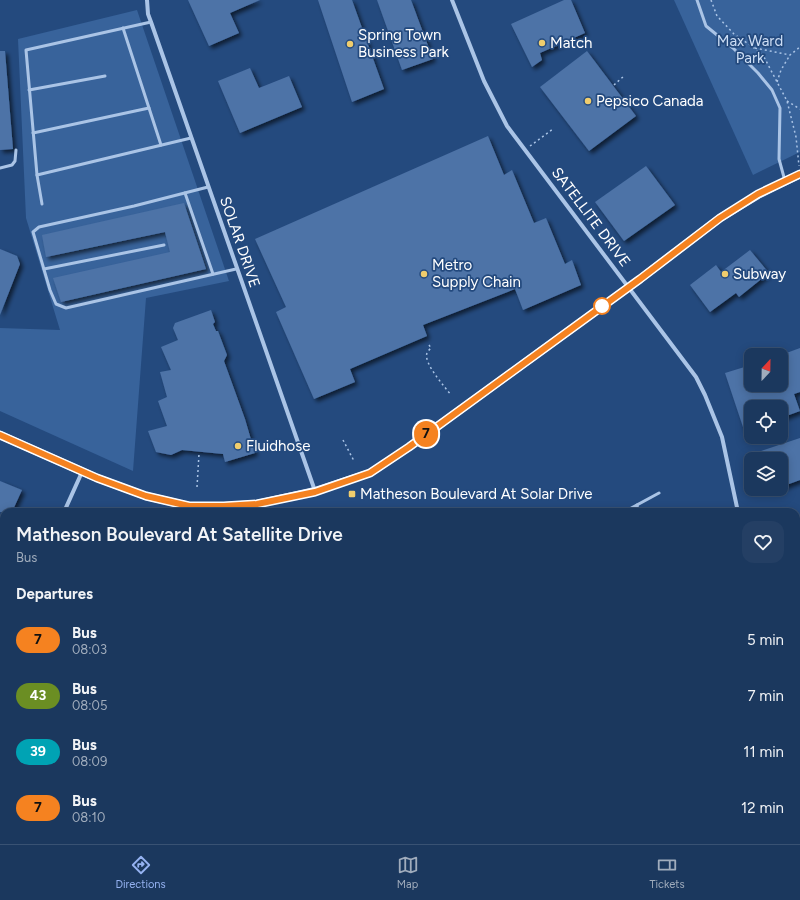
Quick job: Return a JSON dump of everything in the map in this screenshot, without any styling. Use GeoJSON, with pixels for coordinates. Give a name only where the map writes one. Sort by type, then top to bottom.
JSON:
{"type":"FeatureCollection","features":[{"type":"Feature","properties":{"kind":"street","name":"SOLAR DRIVE"},"geometry":{"type":"LineString","coordinates":[[147,0],[148,14],[315,492]]}},
{"type":"Feature","properties":{"kind":"street","name":"SATELLITE DRIVE"},"geometry":{"type":"LineString","coordinates":[[452,0],[469,45],[499,112],[507,126],[696,377],[722,437],[737,508]]}},
{"type":"Feature","properties":{"kind":"street"},"geometry":{"type":"LineString","coordinates":[[203,508],[257,504],[315,492],[370,473],[409,447],[720,218],[758,194],[800,174]]}},
{"type":"Feature","properties":{"kind":"street"},"geometry":{"type":"LineString","coordinates":[[0,435],[82,472],[146,496],[188,508]]}},
{"type":"Feature","properties":{"kind":"street"},"geometry":{"type":"LineString","coordinates":[[66,508],[82,472]]}},
{"type":"Feature","properties":{"kind":"lane"},"geometry":{"type":"LineString","coordinates":[[696,0],[706,26],[733,48],[772,90],[780,108],[779,160],[785,181]]}},
{"type":"Feature","properties":{"kind":"lane"},"geometry":{"type":"LineString","coordinates":[[42,204],[37,175],[26,50],[151,22]]}},
{"type":"Feature","properties":{"kind":"lane"},"geometry":{"type":"LineString","coordinates":[[123,28],[162,145]]}},
{"type":"Feature","properties":{"kind":"lane"},"geometry":{"type":"LineString","coordinates":[[29,90],[105,76]]}},
{"type":"Feature","properties":{"kind":"lane"},"geometry":{"type":"LineString","coordinates":[[33,133],[150,108]]}},
{"type":"Feature","properties":{"kind":"lane"},"geometry":{"type":"LineString","coordinates":[[37,175],[191,138]]}},
{"type":"Feature","properties":{"kind":"lane"},"geometry":{"type":"LineString","coordinates":[[0,168],[12,165],[15,161],[16,150]]}},
{"type":"Feature","properties":{"kind":"lane"},"geometry":{"type":"LineString","coordinates":[[208,187],[126,208],[39,227],[34,232],[50,290],[56,304],[66,308],[236,269]]}},
{"type":"Feature","properties":{"kind":"lane"},"geometry":{"type":"LineString","coordinates":[[186,193],[213,274]]}},
{"type":"Feature","properties":{"kind":"lane"},"geometry":{"type":"LineString","coordinates":[[44,269],[164,245]]}},
{"type":"Feature","properties":{"kind":"lane"},"geometry":{"type":"LineString","coordinates":[[631,508],[659,493]]}},
{"type":"Feature","properties":{"kind":"path"},"geometry":{"type":"LineString","coordinates":[[777,82],[781,70],[790,55],[800,46]]}},
{"type":"Feature","properties":{"kind":"path"},"geometry":{"type":"LineString","coordinates":[[753,47],[790,55]]}},
{"type":"Feature","properties":{"kind":"path"},"geometry":{"type":"LineString","coordinates":[[614,84],[624,76]]}},
{"type":"Feature","properties":{"kind":"path"},"geometry":{"type":"LineString","coordinates":[[787,101],[800,109]]}},
{"type":"Feature","properties":{"kind":"path"},"geometry":{"type":"LineString","coordinates":[[525,150],[553,129]]}},
{"type":"Feature","properties":{"kind":"path"},"geometry":{"type":"LineString","coordinates":[[429,345],[431,348],[426,354],[426,359],[451,395]]}},
{"type":"Feature","properties":{"kind":"path"},"geometry":{"type":"LineString","coordinates":[[343,440],[354,461]]}},
{"type":"Feature","properties":{"kind":"path"},"geometry":{"type":"LineString","coordinates":[[197,487],[199,454]]}},
{"type":"Feature","properties":{"kind":"green space","name":"Max Ward Park"},"geometry":{"type":"Polygon","coordinates":[[[674,0],[800,0],[800,152],[753,175],[674,0]]]}},
{"type":"Feature","properties":{"kind":"green space"},"geometry":{"type":"Polygon","coordinates":[[[137,10],[229,281],[146,298],[133,471],[0,411],[0,328],[60,330],[26,218],[18,39],[137,10]]]}},
{"type":"Feature","properties":{"kind":"building"},"geometry":{"type":"Polygon","coordinates":[[[188,0],[260,0],[230,13],[239,33],[209,46],[188,0]]]}},
{"type":"Feature","properties":{"kind":"building","name":"Spring Town Business Park"},"geometry":{"type":"Polygon","coordinates":[[[318,0],[352,0],[384,89],[352,102],[318,0]]]}},
{"type":"Feature","properties":{"kind":"building","name":"Spring Town Business Park"},"geometry":{"type":"Polygon","coordinates":[[[377,0],[411,0],[433,59],[402,70],[377,0]]]}},
{"type":"Feature","properties":{"kind":"building","name":"Match"},"geometry":{"type":"Polygon","coordinates":[[[564,0],[571,0],[585,33],[540,53],[542,60],[532,67],[511,24],[564,0]]]}},
{"type":"Feature","properties":{"kind":"building"},"geometry":{"type":"Polygon","coordinates":[[[0,51],[5,51],[13,149],[0,150],[0,51]]]}},
{"type":"Feature","properties":{"kind":"building","name":"Pepsico Canada"},"geometry":{"type":"Polygon","coordinates":[[[587,51],[636,116],[589,151],[540,87],[587,51]]]}},
{"type":"Feature","properties":{"kind":"building"},"geometry":{"type":"Polygon","coordinates":[[[250,68],[259,88],[289,76],[302,107],[240,133],[218,81],[250,68]]]}},
{"type":"Feature","properties":{"kind":"building","name":"Metro Supply Chain"},"geometry":{"type":"Polygon","coordinates":[[[488,136],[504,175],[512,170],[534,223],[546,218],[565,264],[572,260],[581,285],[523,310],[515,289],[423,325],[427,336],[350,369],[355,382],[314,399],[276,312],[286,307],[255,239],[488,136]]]}},
{"type":"Feature","properties":{"kind":"building"},"geometry":{"type":"Polygon","coordinates":[[[646,166],[675,205],[624,241],[595,202],[646,166]]]}},
{"type":"Feature","properties":{"kind":"building"},"geometry":{"type":"Polygon","coordinates":[[[184,203],[206,269],[61,302],[53,278],[170,252],[165,232],[46,257],[42,235],[184,203]]]}},
{"type":"Feature","properties":{"kind":"building"},"geometry":{"type":"Polygon","coordinates":[[[0,249],[17,256],[20,264],[0,315],[0,249]]]}},
{"type":"Feature","properties":{"kind":"building"},"geometry":{"type":"Polygon","coordinates":[[[750,250],[769,273],[739,297],[736,293],[710,312],[690,285],[716,265],[721,272],[750,250]]]}},
{"type":"Feature","properties":{"kind":"building"},"geometry":{"type":"Polygon","coordinates":[[[211,310],[215,322],[213,324],[216,331],[218,331],[227,355],[224,361],[245,419],[255,453],[225,462],[223,454],[182,450],[171,455],[156,452],[148,431],[167,426],[158,401],[167,397],[160,372],[171,370],[161,347],[178,340],[173,328],[175,323],[211,310]]]}},
{"type":"Feature","properties":{"kind":"building"},"geometry":{"type":"Polygon","coordinates":[[[800,348],[800,392],[794,394],[800,411],[788,415],[788,400],[744,400],[744,430],[725,373],[744,367],[744,392],[788,392],[788,352],[800,348]]]}},
{"type":"Feature","properties":{"kind":"building"},"geometry":{"type":"Polygon","coordinates":[[[800,438],[800,480],[788,484],[788,452],[758,452],[782,444],[788,444],[788,442],[800,438]]]}},
{"type":"Feature","properties":{"kind":"building"},"geometry":{"type":"Polygon","coordinates":[[[0,481],[22,490],[14,508],[0,508],[0,481]]]}},
{"type":"Feature","properties":{"kind":"bus line","name":"7"},"geometry":{"type":"LineString","coordinates":[[0,435],[97,478],[146,496],[189,506],[257,504],[315,492],[337,485],[370,473],[409,447],[640,279],[720,218],[758,194],[800,174]]}},
{"type":"Feature","properties":{"kind":"place","name":"Match"},"geometry":{"type":"Point","coordinates":[542,43]}},
{"type":"Feature","properties":{"kind":"place","name":"Spring Town Business Park"},"geometry":{"type":"Point","coordinates":[350,44]}},
{"type":"Feature","properties":{"kind":"place","name":"Pepsico Canada"},"geometry":{"type":"Point","coordinates":[588,101]}},
{"type":"Feature","properties":{"kind":"place","name":"Metro Supply Chain"},"geometry":{"type":"Point","coordinates":[424,274]}},
{"type":"Feature","properties":{"kind":"place","name":"Subway"},"geometry":{"type":"Point","coordinates":[725,274]}},
{"type":"Feature","properties":{"kind":"place","name":"Fluidhose"},"geometry":{"type":"Point","coordinates":[238,446]}},
{"type":"Feature","properties":{"kind":"place","name":"Matheson Boulevard At Solar Drive"},"geometry":{"type":"Point","coordinates":[352,494]}}]}
